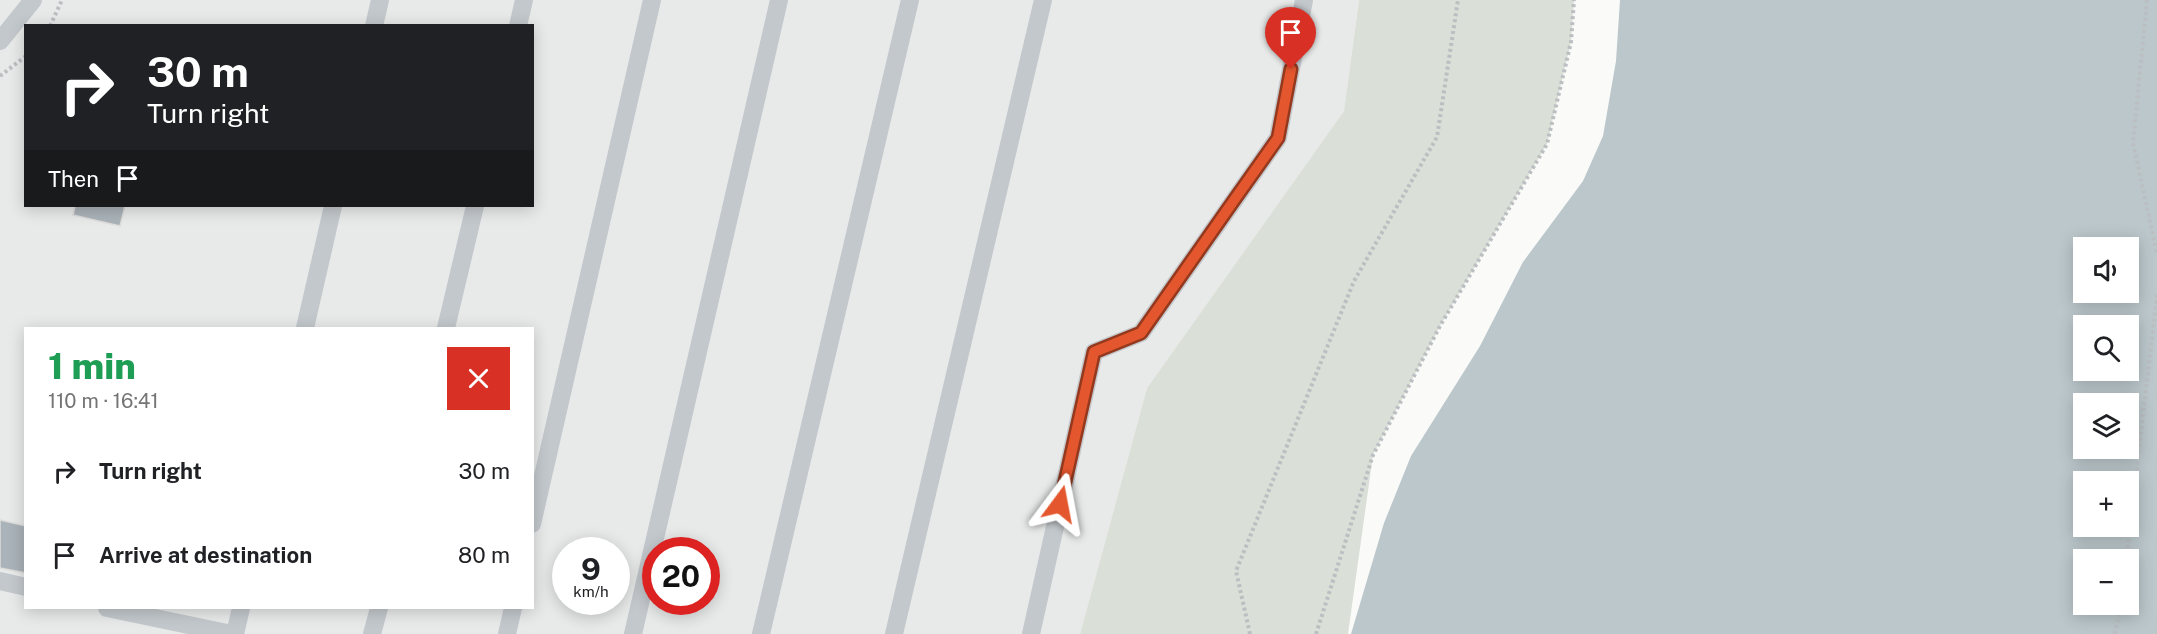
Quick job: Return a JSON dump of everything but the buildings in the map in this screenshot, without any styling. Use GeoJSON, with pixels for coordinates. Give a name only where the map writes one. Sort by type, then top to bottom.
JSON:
{"type":"FeatureCollection","features":[{"type":"Feature","properties":{"kind":"lane"},"geometry":{"type":"LineString","coordinates":[[0,41],[33,0]]}},
{"type":"Feature","properties":{"kind":"lane"},"geometry":{"type":"LineString","coordinates":[[374,24],[380,0]]}},
{"type":"Feature","properties":{"kind":"lane"},"geometry":{"type":"LineString","coordinates":[[518,24],[524,0]]}},
{"type":"Feature","properties":{"kind":"lane"},"geometry":{"type":"LineString","coordinates":[[534,515],[652,0]]}},
{"type":"Feature","properties":{"kind":"lane"},"geometry":{"type":"LineString","coordinates":[[633,634],[779,0]]}},
{"type":"Feature","properties":{"kind":"lane"},"geometry":{"type":"LineString","coordinates":[[761,634],[910,0]]}},
{"type":"Feature","properties":{"kind":"lane"},"geometry":{"type":"LineString","coordinates":[[894,634],[1043,0]]}},
{"type":"Feature","properties":{"kind":"lane"},"geometry":{"type":"LineString","coordinates":[[1030,634],[1094,352],[1141,333],[1278,138],[1304,0]]}},
{"type":"Feature","properties":{"kind":"lane"},"geometry":{"type":"LineString","coordinates":[[305,327],[333,207]]}},
{"type":"Feature","properties":{"kind":"lane"},"geometry":{"type":"LineString","coordinates":[[446,327],[475,207]]}},
{"type":"Feature","properties":{"kind":"lane"},"geometry":{"type":"LineString","coordinates":[[0,581],[24,587]]}},
{"type":"Feature","properties":{"kind":"lane"},"geometry":{"type":"LineString","coordinates":[[112,609],[233,634],[241,609]]}},
{"type":"Feature","properties":{"kind":"lane"},"geometry":{"type":"LineString","coordinates":[[372,634],[379,609]]}},
{"type":"Feature","properties":{"kind":"lane"},"geometry":{"type":"LineString","coordinates":[[507,634],[513,609]]}},
{"type":"Feature","properties":{"kind":"path"},"geometry":{"type":"LineString","coordinates":[[1250,634],[1236,572],[1354,281],[1437,137],[1458,0]]}},
{"type":"Feature","properties":{"kind":"path"},"geometry":{"type":"LineString","coordinates":[[1316,634],[1373,454],[1440,326],[1547,144],[1571,42],[1574,0]]}},
{"type":"Feature","properties":{"kind":"path"},"geometry":{"type":"LineString","coordinates":[[2147,0],[2133,143],[2157,254]]}},
{"type":"Feature","properties":{"kind":"path"},"geometry":{"type":"LineString","coordinates":[[0,76],[24,58]]}},
{"type":"Feature","properties":{"kind":"path"},"geometry":{"type":"LineString","coordinates":[[2127,549],[2157,295]]}},
{"type":"Feature","properties":{"kind":"path"},"geometry":{"type":"LineString","coordinates":[[2115,634],[2119,615]]}},
{"type":"Feature","properties":{"kind":"shaded area"},"geometry":{"type":"Polygon","coordinates":[[[0,0],[1359,0],[1344,111],[1147,388],[1080,634],[0,634],[0,0]]]}},
{"type":"Feature","properties":{"kind":"shaded area"},"geometry":{"type":"Polygon","coordinates":[[[1359,0],[1574,0],[1571,42],[1547,144],[1440,326],[1373,455],[1348,634],[1080,634],[1147,388],[1344,111],[1359,0]]]}},
{"type":"Feature","properties":{"kind":"shaded area"},"geometry":{"type":"Polygon","coordinates":[[[1620,0],[2157,0],[2157,634],[1351,634],[1384,523],[1411,456],[1480,346],[1523,262],[1583,181],[1603,136],[1616,61],[1620,0]]]}},
{"type":"Feature","properties":{"kind":"route"},"geometry":{"type":"LineString","coordinates":[[1060,504],[1094,352],[1141,333],[1278,138],[1291,69]]}}]}
